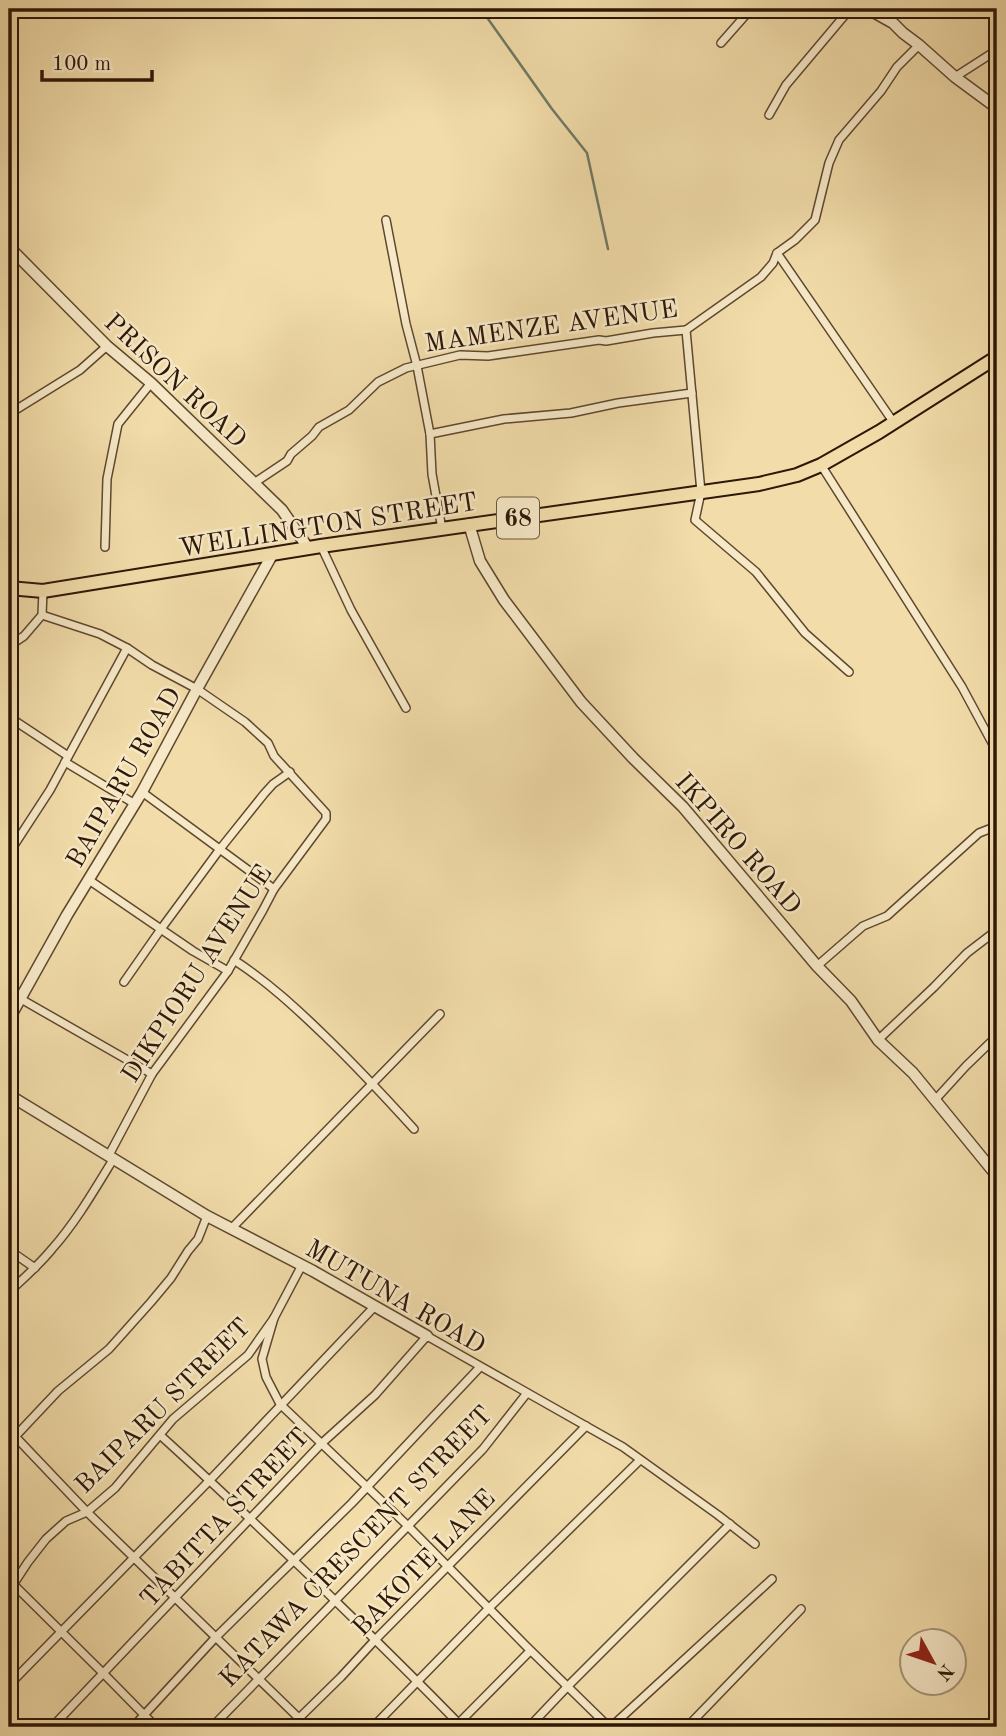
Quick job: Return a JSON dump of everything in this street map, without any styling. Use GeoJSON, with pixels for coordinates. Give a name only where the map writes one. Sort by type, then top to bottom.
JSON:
{"type":"FeatureCollection","features":[{"type":"Feature","properties":{"kind":"main road","name":"WELLINGTON STREET"},"geometry":{"type":"LineString","coordinates":[[9,588],[43,591],[314,547],[759,484],[797,475],[821,465],[894,423],[997,357]]}},
{"type":"Feature","properties":{"kind":"street"},"geometry":{"type":"LineString","coordinates":[[721,43],[751,9]]}},
{"type":"Feature","properties":{"kind":"street"},"geometry":{"type":"LineString","coordinates":[[769,114],[786,85],[850,9]]}},
{"type":"Feature","properties":{"kind":"street"},"geometry":{"type":"LineString","coordinates":[[868,9],[893,23],[955,77],[997,108]]}},
{"type":"Feature","properties":{"kind":"street","name":"MAMENZE AVENUE"},"geometry":{"type":"LineString","coordinates":[[254,483],[288,461],[291,454],[319,427],[349,410],[378,382],[406,368],[460,355],[488,356],[686,330],[761,277],[777,253],[815,220],[829,163],[839,140],[881,91],[897,66],[919,45]]}},
{"type":"Feature","properties":{"kind":"street"},"geometry":{"type":"LineString","coordinates":[[955,77],[997,50]]}},
{"type":"Feature","properties":{"kind":"street"},"geometry":{"type":"LineString","coordinates":[[386,220],[430,434],[432,474],[442,528]]}},
{"type":"Feature","properties":{"kind":"street","name":"PRISON ROAD"},"geometry":{"type":"LineString","coordinates":[[9,247],[107,346],[150,383],[282,510],[314,547]]}},
{"type":"Feature","properties":{"kind":"street"},"geometry":{"type":"LineString","coordinates":[[777,253],[894,423]]}},
{"type":"Feature","properties":{"kind":"street"},"geometry":{"type":"LineString","coordinates":[[686,330],[701,492],[695,520],[756,572],[805,633],[849,672]]}},
{"type":"Feature","properties":{"kind":"street"},"geometry":{"type":"LineString","coordinates":[[9,414],[80,370],[107,346]]}},
{"type":"Feature","properties":{"kind":"street"},"geometry":{"type":"LineString","coordinates":[[105,547],[107,479],[118,424],[150,383]]}},
{"type":"Feature","properties":{"kind":"street"},"geometry":{"type":"LineString","coordinates":[[430,434],[504,419],[571,413],[618,403],[692,393]]}},
{"type":"Feature","properties":{"kind":"street"},"geometry":{"type":"LineString","coordinates":[[821,465],[962,687],[997,752]]}},
{"type":"Feature","properties":{"kind":"street","name":"IKPIRO ROAD"},"geometry":{"type":"LineString","coordinates":[[469,524],[480,561],[504,600],[582,702],[682,807],[817,966],[851,1001],[878,1040],[913,1073],[997,1176]]}},
{"type":"Feature","properties":{"kind":"street"},"geometry":{"type":"LineString","coordinates":[[314,547],[406,708]]}},
{"type":"Feature","properties":{"kind":"street","name":"BAIPARU ROAD"},"geometry":{"type":"LineString","coordinates":[[9,1019],[67,915],[142,792],[272,555]]}},
{"type":"Feature","properties":{"kind":"street"},"geometry":{"type":"LineString","coordinates":[[9,646],[24,635],[41,615],[43,591]]}},
{"type":"Feature","properties":{"kind":"street"},"geometry":{"type":"LineString","coordinates":[[41,615],[100,634],[197,689],[245,722],[268,743],[274,756],[289,772],[264,794],[220,849],[124,982]]}},
{"type":"Feature","properties":{"kind":"street"},"geometry":{"type":"LineString","coordinates":[[9,853],[50,790],[127,648]]}},
{"type":"Feature","properties":{"kind":"street"},"geometry":{"type":"LineString","coordinates":[[9,717],[66,759],[135,804]]}},
{"type":"Feature","properties":{"kind":"street"},"geometry":{"type":"LineString","coordinates":[[990,740],[997,734]]}},
{"type":"Feature","properties":{"kind":"street","name":"DIKPIORU AVENUE"},"geometry":{"type":"LineString","coordinates":[[9,1292],[61,1238],[90,1198],[152,1074],[228,971],[274,889],[326,819],[326,813],[289,772]]}},
{"type":"Feature","properties":{"kind":"street"},"geometry":{"type":"LineString","coordinates":[[142,792],[274,889]]}},
{"type":"Feature","properties":{"kind":"street"},"geometry":{"type":"LineString","coordinates":[[817,966],[863,926],[887,916],[979,833],[997,826]]}},
{"type":"Feature","properties":{"kind":"street"},"geometry":{"type":"LineString","coordinates":[[89,880],[228,971]]}},
{"type":"Feature","properties":{"kind":"street"},"geometry":{"type":"LineString","coordinates":[[878,1040],[967,953],[997,930]]}},
{"type":"Feature","properties":{"kind":"street"},"geometry":{"type":"LineString","coordinates":[[234,960],[296,1008],[373,1083],[414,1129]]}},
{"type":"Feature","properties":{"kind":"street"},"geometry":{"type":"LineString","coordinates":[[21,999],[152,1074]]}},
{"type":"Feature","properties":{"kind":"street"},"geometry":{"type":"LineString","coordinates":[[231,1229],[440,1014]]}},
{"type":"Feature","properties":{"kind":"street"},"geometry":{"type":"LineString","coordinates":[[935,1100],[997,1036]]}},
{"type":"Feature","properties":{"kind":"street","name":"MUTUNA ROAD"},"geometry":{"type":"LineString","coordinates":[[9,1095],[207,1216],[302,1265],[622,1447],[755,1544]]}},
{"type":"Feature","properties":{"kind":"street"},"geometry":{"type":"LineString","coordinates":[[9,1443],[12,1433],[109,1349],[151,1302],[198,1239],[207,1216]]}},
{"type":"Feature","properties":{"kind":"street"},"geometry":{"type":"LineString","coordinates":[[9,1250],[35,1268]]}},
{"type":"Feature","properties":{"kind":"street","name":"BAIPARU STREET"},"geometry":{"type":"LineString","coordinates":[[10,1586],[46,1539],[66,1521],[87,1511],[115,1488],[173,1419],[248,1355],[274,1318],[302,1265]]}},
{"type":"Feature","properties":{"kind":"street"},"geometry":{"type":"LineString","coordinates":[[9,1685],[210,1480],[375,1306]]}},
{"type":"Feature","properties":{"kind":"street"},"geometry":{"type":"LineString","coordinates":[[274,1318],[262,1359],[280,1404],[407,1525],[610,1727],[772,1579]]}},
{"type":"Feature","properties":{"kind":"street","name":"TABITTA STREET"},"geometry":{"type":"LineString","coordinates":[[52,1727],[321,1444],[375,1395],[427,1336]]}},
{"type":"Feature","properties":{"kind":"street"},"geometry":{"type":"LineString","coordinates":[[133,1727],[215,1638],[366,1487],[480,1367]]}},
{"type":"Feature","properties":{"kind":"street","name":"KATAWA CRESCENT STREET"},"geometry":{"type":"LineString","coordinates":[[212,1727],[483,1449],[527,1393]]}},
{"type":"Feature","properties":{"kind":"street","name":"BAKOTE LANE"},"geometry":{"type":"LineString","coordinates":[[290,1727],[586,1426]]}},
{"type":"Feature","properties":{"kind":"street"},"geometry":{"type":"LineString","coordinates":[[12,1433],[134,1558],[308,1727]]}},
{"type":"Feature","properties":{"kind":"street"},"geometry":{"type":"LineString","coordinates":[[160,1435],[418,1681],[458,1726],[530,1650]]}},
{"type":"Feature","properties":{"kind":"street"},"geometry":{"type":"LineString","coordinates":[[373,1727],[489,1608],[640,1460]]}},
{"type":"Feature","properties":{"kind":"street"},"geometry":{"type":"LineString","coordinates":[[529,1727],[730,1524]]}},
{"type":"Feature","properties":{"kind":"street"},"geometry":{"type":"LineString","coordinates":[[10,1586],[61,1632],[156,1727]]}},
{"type":"Feature","properties":{"kind":"street"},"geometry":{"type":"LineString","coordinates":[[687,1727],[801,1609]]}},
{"type":"Feature","properties":{"kind":"waterway"},"geometry":{"type":"LineString","coordinates":[[481,9],[552,109],[587,153],[608,249]]}}]}
